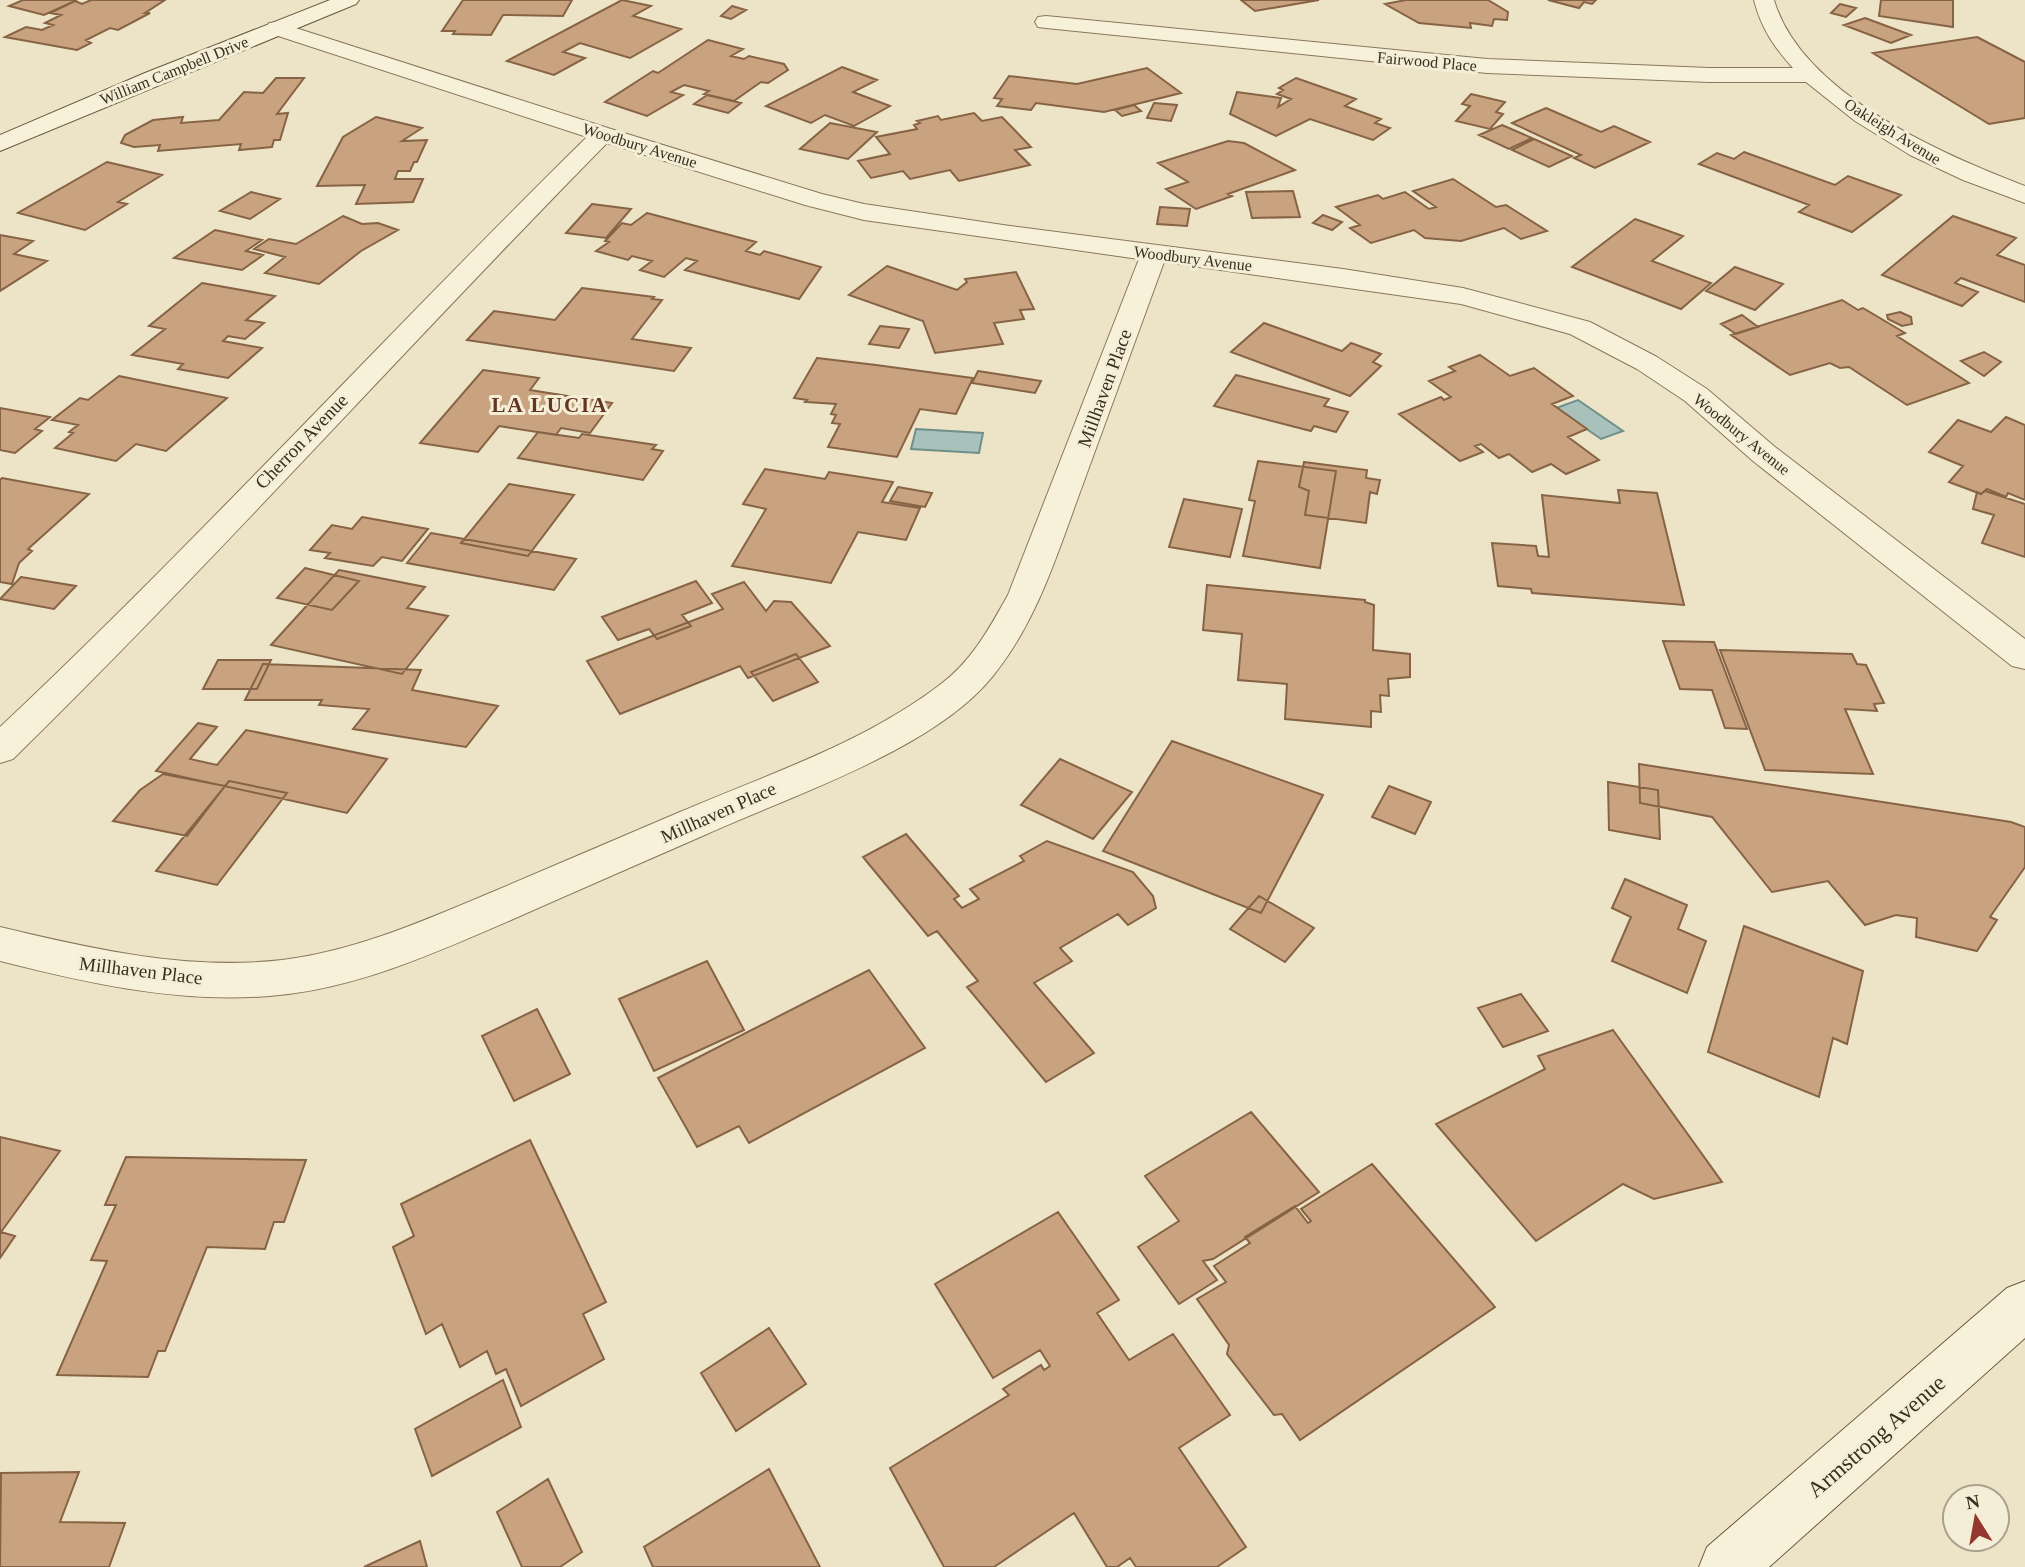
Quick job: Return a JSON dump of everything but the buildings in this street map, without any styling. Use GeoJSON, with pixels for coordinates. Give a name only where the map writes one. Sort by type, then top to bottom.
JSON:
{"type":"FeatureCollection","features":[{"type":"Feature","properties":{"kind":"street","name":"William Campbell Drive"},"geometry":{"type":"LineString","coordinates":[[0,144],[153,78],[349,0]]}},
{"type":"Feature","properties":{"kind":"street","name":"Oakleigh Avenue"},"geometry":{"type":"LineString","coordinates":[[1764,0],[1764,8],[1774,29],[1811,75],[1857,111],[1939,160],[2025,195]]}},
{"type":"Feature","properties":{"kind":"street","name":"Fairwood Place"},"geometry":{"type":"LineString","coordinates":[[1046,22],[1487,66],[1667,74],[1811,75]]}},
{"type":"Feature","properties":{"kind":"street","name":"Woodbury Avenue"},"geometry":{"type":"LineString","coordinates":[[277,28],[603,134],[814,200],[864,212],[1464,296],[1580,328],[1647,363],[1696,395],[1764,454],[2025,657]]}},
{"type":"Feature","properties":{"kind":"street","name":"Cherron Avenue"},"geometry":{"type":"LineString","coordinates":[[0,750],[123,631],[425,313],[603,134]]}},
{"type":"Feature","properties":{"kind":"street","name":"Millhaven Place"},"geometry":{"type":"LineString","coordinates":[[0,944],[66,961],[176,978],[250,980],[334,968],[444,931],[907,726],[958,691],[997,647],[1025,595],[1154,254]]}},
{"type":"Feature","properties":{"kind":"street","name":"Armstrong Avenue"},"geometry":{"type":"LineString","coordinates":[[1727,1567],[2025,1305]]}},
{"type":"Feature","properties":{"kind":"water"},"geometry":{"type":"Polygon","coordinates":[[[1578,400],[1623,431],[1601,439],[1556,408],[1578,400]]]}},
{"type":"Feature","properties":{"kind":"water"},"geometry":{"type":"Polygon","coordinates":[[[916,429],[983,433],[979,453],[911,449],[916,429]]]}},
{"type":"Feature","properties":{"kind":"district","name":"LA LUCIA"},"geometry":{"type":"Point","coordinates":[550,405]}}]}
